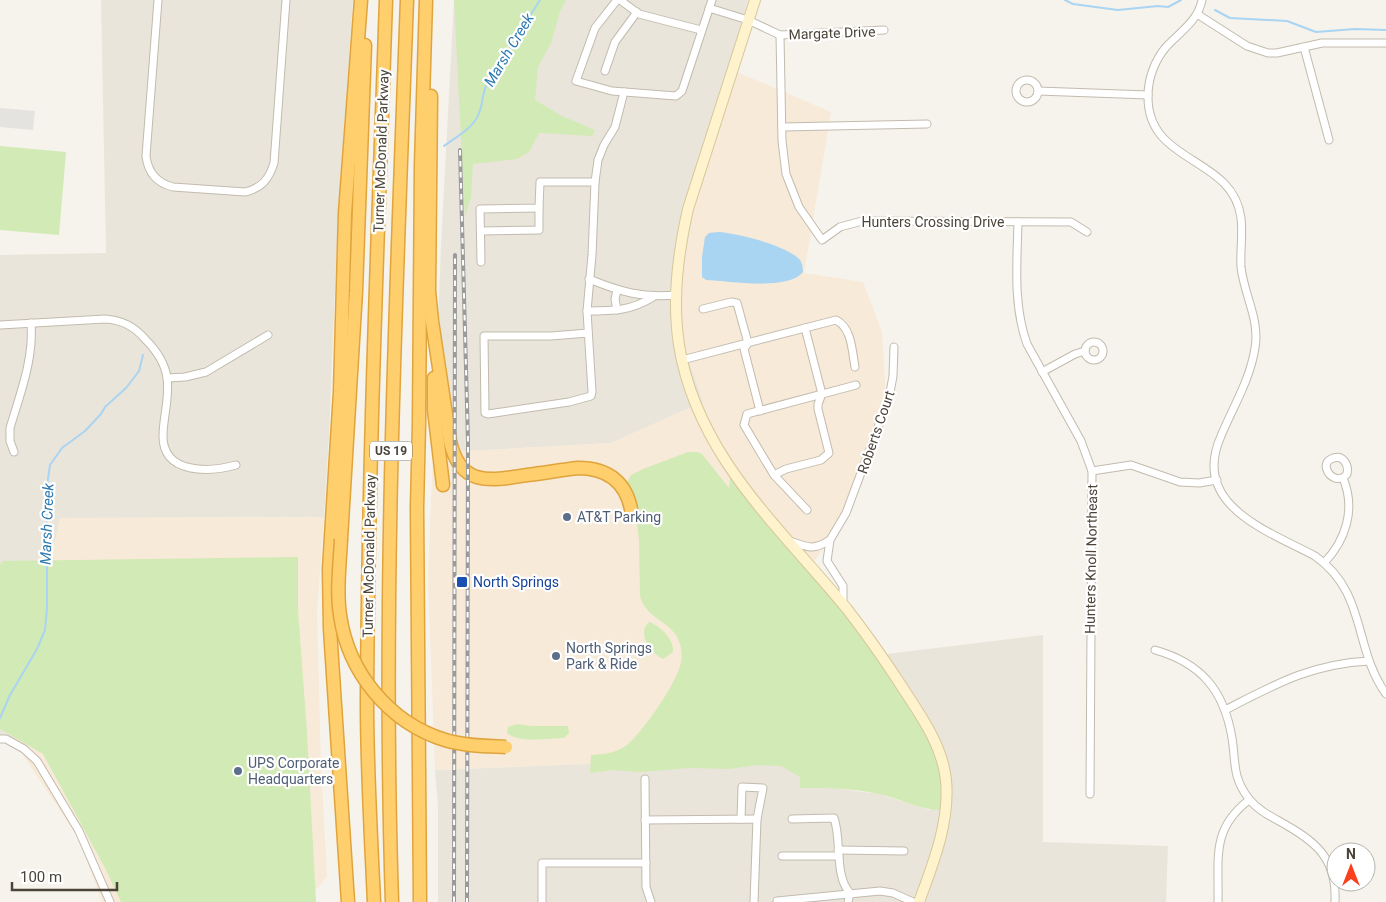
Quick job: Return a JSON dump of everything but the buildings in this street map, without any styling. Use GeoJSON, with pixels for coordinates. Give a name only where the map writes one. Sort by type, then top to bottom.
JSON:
{"type":"FeatureCollection","features":[{"type":"Feature","properties":{"kind":"highway"},"geometry":{"type":"LineString","coordinates":[[348,902],[331,648],[329,569],[340,392],[345,213],[362,0]]}},
{"type":"Feature","properties":{"kind":"highway"},"geometry":{"type":"LineString","coordinates":[[366,0],[356,291],[345,461],[340,615],[346,643],[358,670],[382,701],[398,715],[416,728],[444,740],[459,744],[506,746]]}},
{"type":"Feature","properties":{"kind":"highway","name":"Turner McDonald Parkway"},"geometry":{"type":"LineString","coordinates":[[374,902],[367,704],[368,611],[372,407],[386,0]]}},
{"type":"Feature","properties":{"kind":"highway","name":"Turner McDonald Parkway"},"geometry":{"type":"LineString","coordinates":[[392,902],[388,712],[389,543],[407,0]]}},
{"type":"Feature","properties":{"kind":"highway"},"geometry":{"type":"LineString","coordinates":[[425,3],[430,24],[429,290],[450,441],[456,460],[470,474],[488,480],[578,468],[600,470],[617,480],[623,488],[631,505],[632,515]]}},
{"type":"Feature","properties":{"kind":"highway"},"geometry":{"type":"LineString","coordinates":[[420,902],[417,508],[420,191],[425,3]]}},
{"type":"Feature","properties":{"kind":"highway"},"geometry":{"type":"LineString","coordinates":[[432,321],[434,410],[443,484]]}},
{"type":"Feature","properties":{"kind":"street"},"geometry":{"type":"LineString","coordinates":[[158,0],[146,156],[147,165],[151,173],[164,185],[245,192],[253,190],[266,181],[271,174],[274,163],[286,0]]}},
{"type":"Feature","properties":{"kind":"street"},"geometry":{"type":"LineString","coordinates":[[702,30],[639,14],[618,0],[595,28],[576,81],[597,88],[676,96],[682,91],[712,0]]}},
{"type":"Feature","properties":{"kind":"street"},"geometry":{"type":"LineString","coordinates":[[755,0],[688,209],[681,242],[676,295],[678,343],[690,391],[702,421],[726,464],[843,604],[882,655],[927,726],[937,746],[944,766],[947,793],[944,820],[933,862],[919,902]]}},
{"type":"Feature","properties":{"kind":"street"},"geometry":{"type":"LineString","coordinates":[[1202,0],[1197,14],[1159,57],[1151,75],[1148,95],[1152,117],[1162,137],[1176,150],[1224,181],[1235,197],[1241,216],[1241,267],[1255,315],[1256,346],[1252,368],[1217,445],[1214,463],[1216,480],[1225,499],[1240,515],[1324,563],[1337,576],[1347,591],[1354,607],[1369,661],[1386,694]]}},
{"type":"Feature","properties":{"kind":"street"},"geometry":{"type":"LineString","coordinates":[[710,8],[748,20],[780,35]]}},
{"type":"Feature","properties":{"kind":"street"},"geometry":{"type":"LineString","coordinates":[[605,71],[615,42],[637,12]]}},
{"type":"Feature","properties":{"kind":"street"},"geometry":{"type":"LineString","coordinates":[[1197,14],[1247,46],[1259,51],[1277,53],[1322,43],[1386,43]]}},
{"type":"Feature","properties":{"kind":"street","name":"Margate Drive"},"geometry":{"type":"LineString","coordinates":[[780,35],[884,30]]}},
{"type":"Feature","properties":{"kind":"street","name":"Hunters Crossing Drive"},"geometry":{"type":"LineString","coordinates":[[780,35],[782,127],[786,174],[791,191],[799,207],[822,240],[840,227],[862,221],[1071,222],[1087,232]]}},
{"type":"Feature","properties":{"kind":"street"},"geometry":{"type":"LineString","coordinates":[[1304,47],[1329,140]]}},
{"type":"Feature","properties":{"kind":"street"},"geometry":{"type":"LineString","coordinates":[[1038,91],[1148,95]]}},
{"type":"Feature","properties":{"kind":"street"},"geometry":{"type":"LineString","coordinates":[[588,333],[551,336],[484,336],[485,413],[569,402],[591,396],[587,311],[592,255],[595,182],[598,160],[604,145],[615,127],[624,92]]}},
{"type":"Feature","properties":{"kind":"street"},"geometry":{"type":"LineString","coordinates":[[782,127],[927,124]]}},
{"type":"Feature","properties":{"kind":"street"},"geometry":{"type":"LineString","coordinates":[[481,231],[539,230],[540,182],[595,182]]}},
{"type":"Feature","properties":{"kind":"street"},"geometry":{"type":"LineString","coordinates":[[481,262],[480,208],[540,208]]}},
{"type":"Feature","properties":{"kind":"street","name":"Hunters Knoll Northeast"},"geometry":{"type":"LineString","coordinates":[[1018,222],[1018,316],[1027,344],[1081,441],[1092,471],[1090,794]]}},
{"type":"Feature","properties":{"kind":"street"},"geometry":{"type":"LineString","coordinates":[[590,279],[633,294],[653,297],[676,295]]}},
{"type":"Feature","properties":{"kind":"street"},"geometry":{"type":"LineString","coordinates":[[616,310],[615,299],[617,290]]}},
{"type":"Feature","properties":{"kind":"street"},"geometry":{"type":"LineString","coordinates":[[633,294],[634,307]]}},
{"type":"Feature","properties":{"kind":"street"},"geometry":{"type":"LineString","coordinates":[[587,311],[634,307],[653,297]]}},
{"type":"Feature","properties":{"kind":"street"},"geometry":{"type":"LineString","coordinates":[[703,309],[731,302],[737,303],[748,343],[744,349],[760,411]]}},
{"type":"Feature","properties":{"kind":"street"},"geometry":{"type":"LineString","coordinates":[[0,325],[105,319],[124,322],[138,331],[156,350],[164,364],[167,378],[163,437],[165,448],[170,456],[181,466],[193,468],[221,469],[236,464]]}},
{"type":"Feature","properties":{"kind":"street"},"geometry":{"type":"LineString","coordinates":[[682,360],[836,320],[841,322],[847,331],[855,367]]}},
{"type":"Feature","properties":{"kind":"street"},"geometry":{"type":"LineString","coordinates":[[14,452],[10,440],[10,428],[31,354],[33,338],[31,323]]}},
{"type":"Feature","properties":{"kind":"street"},"geometry":{"type":"LineString","coordinates":[[774,474],[821,460],[829,452],[818,409],[822,394],[806,328]]}},
{"type":"Feature","properties":{"kind":"street"},"geometry":{"type":"LineString","coordinates":[[167,378],[186,377],[206,372],[268,336]]}},
{"type":"Feature","properties":{"kind":"street","name":"Roberts Court"},"geometry":{"type":"LineString","coordinates":[[830,540],[846,513],[889,398],[893,376],[894,348]]}},
{"type":"Feature","properties":{"kind":"street"},"geometry":{"type":"LineString","coordinates":[[1042,372],[1075,354],[1085,351]]}},
{"type":"Feature","properties":{"kind":"street"},"geometry":{"type":"LineString","coordinates":[[807,510],[774,474],[744,425],[747,414],[856,385]]}},
{"type":"Feature","properties":{"kind":"street"},"geometry":{"type":"LineString","coordinates":[[1092,471],[1131,465],[1180,482],[1198,483],[1216,480]]}},
{"type":"Feature","properties":{"kind":"street"},"geometry":{"type":"LineString","coordinates":[[1324,563],[1339,545],[1347,526],[1348,491],[1343,478]]}},
{"type":"Feature","properties":{"kind":"street"},"geometry":{"type":"LineString","coordinates":[[788,540],[810,548],[816,548],[830,540]]}},
{"type":"Feature","properties":{"kind":"street"},"geometry":{"type":"LineString","coordinates":[[830,540],[827,561],[842,586],[843,604]]}},
{"type":"Feature","properties":{"kind":"street"},"geometry":{"type":"LineString","coordinates":[[1154,650],[1178,658],[1198,671],[1215,689],[1225,710],[1232,737],[1235,773],[1241,786],[1249,800],[1265,814],[1302,834],[1320,850],[1331,868],[1334,878],[1334,902]]}},
{"type":"Feature","properties":{"kind":"street"},"geometry":{"type":"LineString","coordinates":[[1225,710],[1304,672],[1336,664],[1369,661]]}},
{"type":"Feature","properties":{"kind":"street"},"geometry":{"type":"LineString","coordinates":[[0,738],[6,739],[24,749],[37,761],[79,831],[110,902]]}},
{"type":"Feature","properties":{"kind":"street"},"geometry":{"type":"LineString","coordinates":[[645,779],[646,886],[650,902]]}},
{"type":"Feature","properties":{"kind":"street"},"geometry":{"type":"LineString","coordinates":[[741,819],[742,787],[764,788],[757,819],[754,902]]}},
{"type":"Feature","properties":{"kind":"street"},"geometry":{"type":"LineString","coordinates":[[1218,902],[1219,847],[1222,832],[1233,814],[1249,800]]}},
{"type":"Feature","properties":{"kind":"street"},"geometry":{"type":"LineString","coordinates":[[792,819],[834,818],[837,826],[844,887],[850,894]]}},
{"type":"Feature","properties":{"kind":"street"},"geometry":{"type":"LineString","coordinates":[[645,820],[757,819]]}},
{"type":"Feature","properties":{"kind":"street"},"geometry":{"type":"LineString","coordinates":[[782,856],[904,851]]}},
{"type":"Feature","properties":{"kind":"street"},"geometry":{"type":"LineString","coordinates":[[542,902],[542,863],[646,863]]}},
{"type":"Feature","properties":{"kind":"street"},"geometry":{"type":"LineString","coordinates":[[776,901],[880,891],[892,893],[913,902]]}},
{"type":"Feature","properties":{"kind":"street"},"geometry":{"type":"LineString","coordinates":[[848,902],[850,894]]}},
{"type":"Feature","properties":{"kind":"shaded area"},"geometry":{"type":"Polygon","coordinates":[[[101,0],[353,0],[338,213],[324,517],[60,518],[15,743],[4,743],[0,742],[0,255],[106,253],[101,0]]]}},
{"type":"Feature","properties":{"kind":"shaded area"},"geometry":{"type":"Polygon","coordinates":[[[454,0],[748,0],[721,94],[677,326],[703,402],[611,443],[433,453],[441,246],[454,0]]]}},
{"type":"Feature","properties":{"kind":"shaded area"},"geometry":{"type":"Polygon","coordinates":[[[728,68],[831,112],[804,273],[863,282],[882,332],[886,397],[873,452],[846,512],[814,562],[731,467],[713,759],[435,770],[428,577],[433,453],[611,443],[703,402],[677,326],[680,255],[728,68]]]}},
{"type":"Feature","properties":{"kind":"shaded area"},"geometry":{"type":"Polygon","coordinates":[[[0,108],[35,111],[33,130],[0,127],[0,108]]]}},
{"type":"Feature","properties":{"kind":"shaded area"},"geometry":{"type":"Polygon","coordinates":[[[324,517],[317,611],[321,764],[327,876],[307,902],[102,902],[79,839],[15,743],[60,518],[324,517]]]}},
{"type":"Feature","properties":{"kind":"shaded area"},"geometry":{"type":"Polygon","coordinates":[[[1043,635],[1043,842],[1168,846],[1166,902],[438,902],[438,806],[435,770],[800,755],[800,788],[833,788],[879,794],[930,810],[943,755],[887,654],[1043,635]]]}},
{"type":"Feature","properties":{"kind":"green space"},"geometry":{"type":"Polygon","coordinates":[[[454,0],[566,0],[560,12],[551,43],[538,67],[535,100],[562,116],[595,130],[592,136],[539,133],[529,152],[517,159],[473,164],[471,197],[465,218],[454,0]]]}},
{"type":"Feature","properties":{"kind":"green space"},"geometry":{"type":"Polygon","coordinates":[[[0,146],[66,152],[59,235],[0,230],[0,146]]]}},
{"type":"Feature","properties":{"kind":"green space"},"geometry":{"type":"Polygon","coordinates":[[[688,452],[702,454],[729,488],[731,466],[814,562],[887,654],[943,755],[943,810],[926,808],[886,796],[859,791],[830,788],[800,788],[800,777],[781,766],[758,765],[729,769],[689,768],[640,772],[613,770],[590,773],[591,755],[616,751],[624,747],[639,733],[664,697],[680,666],[681,649],[677,636],[648,610],[640,596],[639,540],[635,508],[627,482],[631,475],[643,469],[688,452]]]}},
{"type":"Feature","properties":{"kind":"green space"},"geometry":{"type":"Polygon","coordinates":[[[298,557],[298,610],[316,902],[121,902],[105,868],[43,754],[0,729],[0,565],[3,561],[298,557]]]}},
{"type":"Feature","properties":{"kind":"green space"},"geometry":{"type":"Polygon","coordinates":[[[649,622],[662,630],[669,638],[673,647],[673,652],[663,659],[647,643],[644,632],[649,622]]]}},
{"type":"Feature","properties":{"kind":"green space"},"geometry":{"type":"Polygon","coordinates":[[[517,724],[568,726],[569,733],[564,738],[534,740],[519,738],[507,733],[508,727],[517,724]]]}},
{"type":"Feature","properties":{"kind":"water"},"geometry":{"type":"Polygon","coordinates":[[[718,232],[748,237],[772,244],[799,259],[803,272],[795,278],[772,283],[758,284],[706,280],[702,277],[705,237],[709,233],[718,232]]]}},
{"type":"Feature","properties":{"kind":"waterway","name":"Marsh Creek"},"geometry":{"type":"LineString","coordinates":[[444,146],[464,132],[477,118],[486,86],[540,0]]}},
{"type":"Feature","properties":{"kind":"waterway","name":"Marsh Creek"},"geometry":{"type":"LineString","coordinates":[[1065,0],[1073,4],[1118,10],[1158,6],[1168,7],[1181,0]]}},
{"type":"Feature","properties":{"kind":"waterway","name":"Marsh Creek"},"geometry":{"type":"LineString","coordinates":[[1215,10],[1230,18],[1287,21],[1316,32],[1355,29],[1386,30]]}},
{"type":"Feature","properties":{"kind":"waterway","name":"Marsh Creek"},"geometry":{"type":"LineString","coordinates":[[0,718],[10,695],[37,649],[45,630],[47,608],[47,486],[50,465],[62,448],[85,431],[105,407],[126,388],[139,371],[143,355]]}},
{"type":"Feature","properties":{"kind":"railway"},"geometry":{"type":"LineString","coordinates":[[460,150],[468,441],[467,902]]}},
{"type":"Feature","properties":{"kind":"railway"},"geometry":{"type":"LineString","coordinates":[[454,902],[455,255]]}},
{"type":"Feature","properties":{"kind":"place","name":"AT&T Parking"},"geometry":{"type":"Point","coordinates":[567,517]}},
{"type":"Feature","properties":{"kind":"place","name":"North Springs"},"geometry":{"type":"Point","coordinates":[462,582]}},
{"type":"Feature","properties":{"kind":"place","name":"North Springs Park & Ride"},"geometry":{"type":"Point","coordinates":[556,656]}},
{"type":"Feature","properties":{"kind":"place","name":"UPS Corporate Headquarters"},"geometry":{"type":"Point","coordinates":[238,771]}}]}
